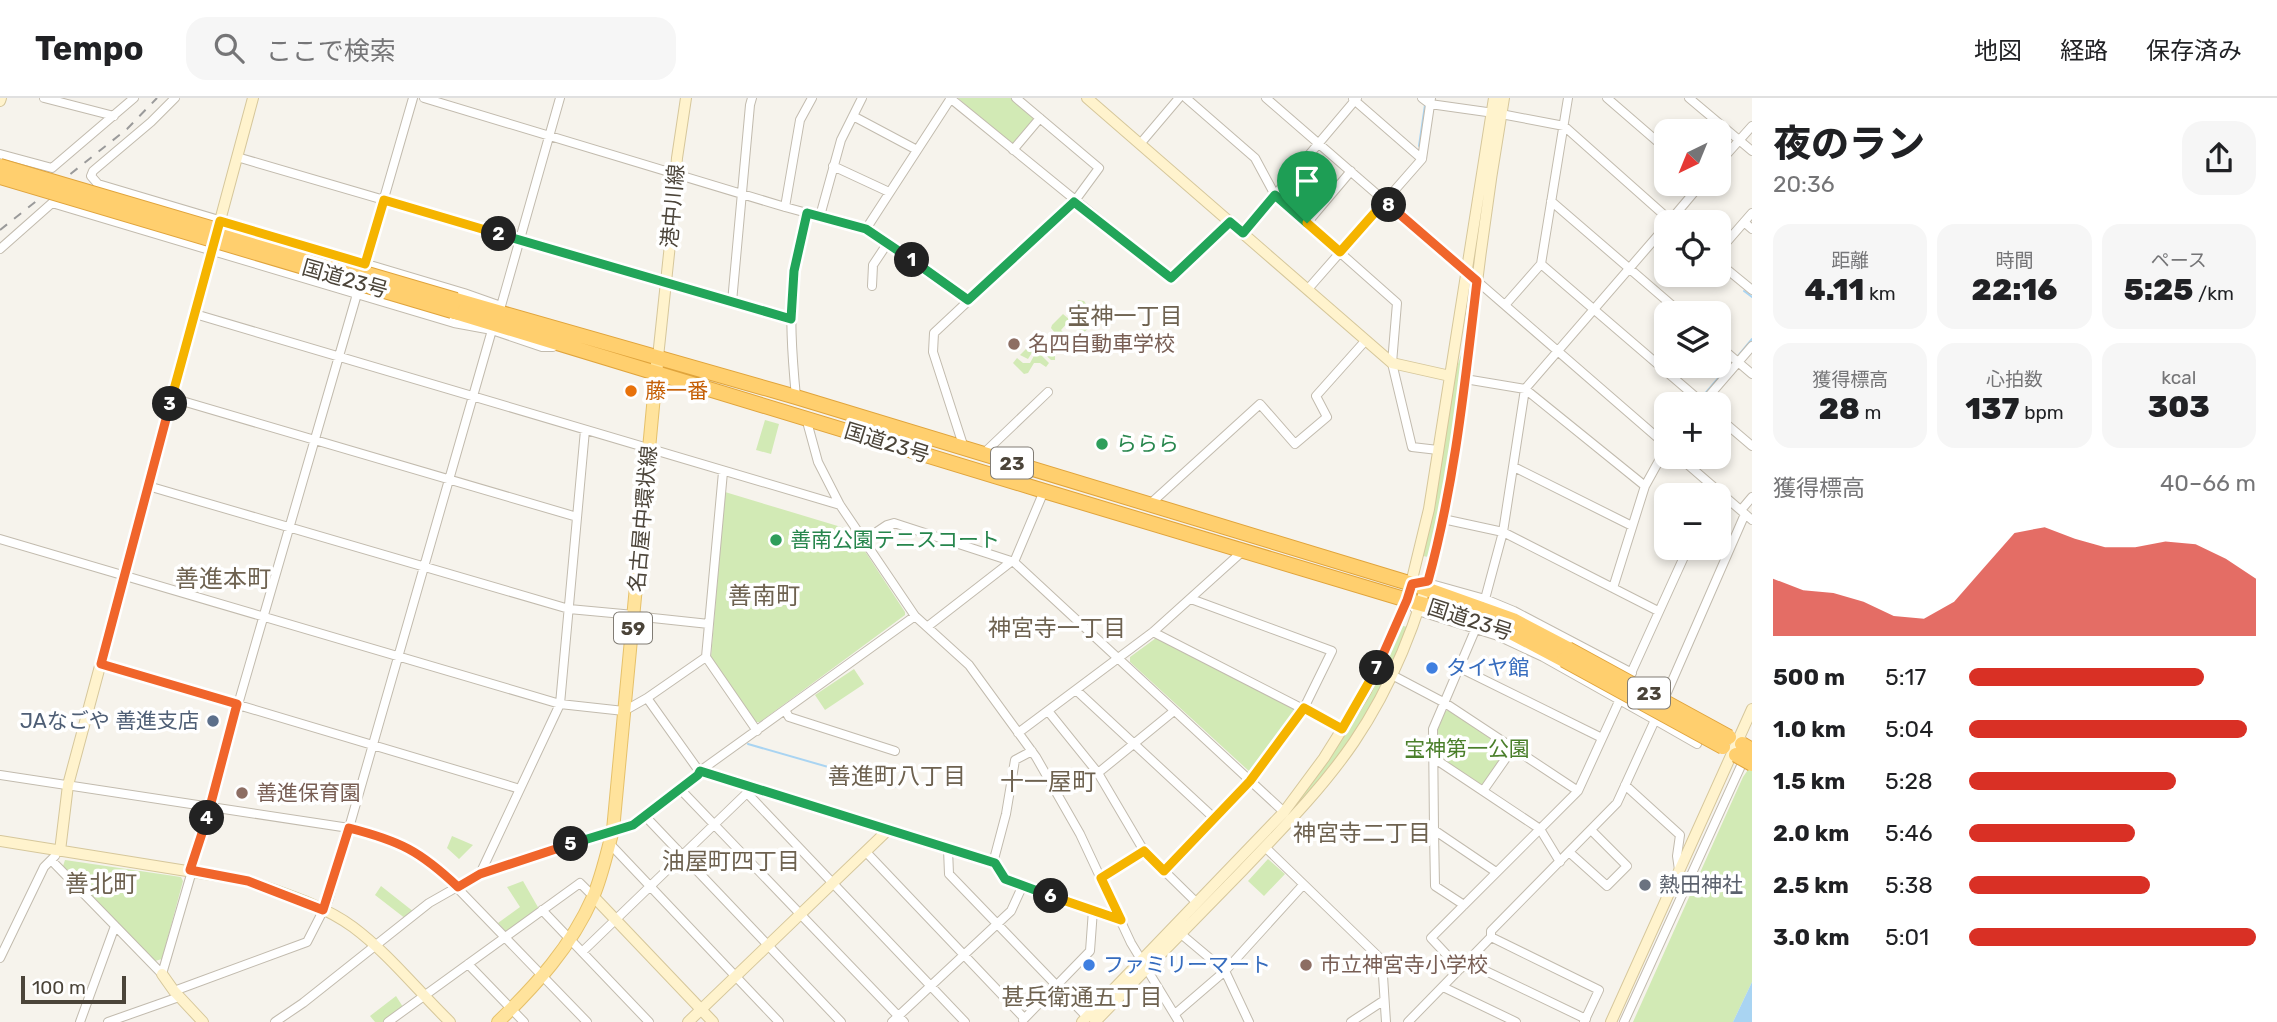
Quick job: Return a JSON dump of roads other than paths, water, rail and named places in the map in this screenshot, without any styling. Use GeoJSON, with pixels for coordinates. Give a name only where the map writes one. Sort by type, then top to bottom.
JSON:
{"type":"FeatureCollection","features":[{"type":"Feature","properties":{"kind":"highway","name":"国道23号"},"geometry":{"type":"LineString","coordinates":[[0,166],[573,341],[656,374],[1244,550],[1415,605],[1473,618],[1566,654]]}},
{"type":"Feature","properties":{"kind":"highway","name":"国道23号"},"geometry":{"type":"LineString","coordinates":[[0,177],[454,305]]}},
{"type":"Feature","properties":{"kind":"highway","name":"国道23号"},"geometry":{"type":"LineString","coordinates":[[573,341],[658,357],[1422,584],[1513,620],[1566,654],[1738,746],[1752,764]]}},
{"type":"Feature","properties":{"kind":"main road","name":"名古屋中環状線"},"geometry":{"type":"LineString","coordinates":[[498,1022],[543,976],[570,939],[593,896],[610,844],[658,357]]}},
{"type":"Feature","properties":{"kind":"street"},"geometry":{"type":"LineString","coordinates":[[44,98],[114,116]]}},
{"type":"Feature","properties":{"kind":"street"},"geometry":{"type":"LineString","coordinates":[[0,154],[52,168],[134,98]]}},
{"type":"Feature","properties":{"kind":"street"},"geometry":{"type":"LineString","coordinates":[[175,98],[93,171],[90,176],[98,184],[553,323],[573,341]]}},
{"type":"Feature","properties":{"kind":"street"},"geometry":{"type":"LineString","coordinates":[[0,958],[44,867],[60,851],[68,785],[253,98]]}},
{"type":"Feature","properties":{"kind":"street"},"geometry":{"type":"LineString","coordinates":[[365,264],[413,98]]}},
{"type":"Feature","properties":{"kind":"street"},"geometry":{"type":"LineString","coordinates":[[424,98],[866,229],[968,300]]}},
{"type":"Feature","properties":{"kind":"street"},"geometry":{"type":"LineString","coordinates":[[500,306],[560,98]]}},
{"type":"Feature","properties":{"kind":"street","name":"港中川線"},"geometry":{"type":"LineString","coordinates":[[658,357],[686,98]]}},
{"type":"Feature","properties":{"kind":"street"},"geometry":{"type":"LineString","coordinates":[[732,302],[752,98]]}},
{"type":"Feature","properties":{"kind":"street"},"geometry":{"type":"LineString","coordinates":[[785,207],[800,120],[812,98]]}},
{"type":"Feature","properties":{"kind":"street"},"geometry":{"type":"LineString","coordinates":[[820,216],[833,166],[862,98]]}},
{"type":"Feature","properties":{"kind":"street"},"geometry":{"type":"LineString","coordinates":[[866,229],[950,98],[1074,202],[1171,278],[1230,222]]}},
{"type":"Feature","properties":{"kind":"street"},"geometry":{"type":"LineString","coordinates":[[965,448],[933,352],[934,333],[1074,202],[1100,168],[1016,98]]}},
{"type":"Feature","properties":{"kind":"street"},"geometry":{"type":"LineString","coordinates":[[1087,98],[1392,363],[1450,376]]}},
{"type":"Feature","properties":{"kind":"street"},"geometry":{"type":"LineString","coordinates":[[1140,144],[1179,98]]}},
{"type":"Feature","properties":{"kind":"street"},"geometry":{"type":"LineString","coordinates":[[1186,98],[1255,158],[1275,195],[1397,303],[1392,363],[1412,447],[1438,450]]}},
{"type":"Feature","properties":{"kind":"street"},"geometry":{"type":"LineString","coordinates":[[1266,98],[1654,436]]}},
{"type":"Feature","properties":{"kind":"street"},"geometry":{"type":"LineString","coordinates":[[1422,98],[1563,126],[1656,210]]}},
{"type":"Feature","properties":{"kind":"street"},"geometry":{"type":"LineString","coordinates":[[948,849],[949,874],[1088,1020],[1144,965],[1181,934],[1317,791],[1337,766],[1392,675],[1443,519],[1477,281],[1496,113],[1494,98]]}},
{"type":"Feature","properties":{"kind":"street"},"geometry":{"type":"LineString","coordinates":[[1422,584],[1429,509],[1450,376],[1496,113],[1504,98]]}},
{"type":"Feature","properties":{"kind":"street"},"geometry":{"type":"LineString","coordinates":[[1505,305],[1541,264],[1568,98]]}},
{"type":"Feature","properties":{"kind":"street"},"geometry":{"type":"LineString","coordinates":[[1607,98],[1654,139]]}},
{"type":"Feature","properties":{"kind":"street"},"geometry":{"type":"LineString","coordinates":[[1689,98],[1752,152]]}},
{"type":"Feature","properties":{"kind":"street"},"geometry":{"type":"LineString","coordinates":[[1243,233],[1355,99],[1422,159]]}},
{"type":"Feature","properties":{"kind":"street"},"geometry":{"type":"LineString","coordinates":[[1308,289],[1422,159],[1430,101]]}},
{"type":"Feature","properties":{"kind":"street"},"geometry":{"type":"LineString","coordinates":[[853,116],[917,150]]}},
{"type":"Feature","properties":{"kind":"street"},"geometry":{"type":"LineString","coordinates":[[1013,150],[1040,118]]}},
{"type":"Feature","properties":{"kind":"street"},"geometry":{"type":"LineString","coordinates":[[1731,150],[1752,126]]}},
{"type":"Feature","properties":{"kind":"street"},"geometry":{"type":"LineString","coordinates":[[237,157],[791,319]]}},
{"type":"Feature","properties":{"kind":"street"},"geometry":{"type":"LineString","coordinates":[[833,166],[889,192]]}},
{"type":"Feature","properties":{"kind":"street"},"geometry":{"type":"LineString","coordinates":[[1307,223],[1351,171]]}},
{"type":"Feature","properties":{"kind":"street"},"geometry":{"type":"LineString","coordinates":[[1681,210],[1692,196]]}},
{"type":"Feature","properties":{"kind":"street"},"geometry":{"type":"LineString","coordinates":[[1550,201],[1667,301]]}},
{"type":"Feature","properties":{"kind":"street"},"geometry":{"type":"LineString","coordinates":[[0,249],[52,202],[454,323],[492,330],[542,346],[573,341]]}},
{"type":"Feature","properties":{"kind":"street"},"geometry":{"type":"LineString","coordinates":[[796,397],[791,319],[794,271],[807,213]]}},
{"type":"Feature","properties":{"kind":"street"},"geometry":{"type":"LineString","coordinates":[[1731,237],[1752,213]]}},
{"type":"Feature","properties":{"kind":"street"},"geometry":{"type":"LineString","coordinates":[[1744,222],[1752,229]]}},
{"type":"Feature","properties":{"kind":"street"},"geometry":{"type":"LineString","coordinates":[[1485,598],[1503,532],[1525,389],[1654,240]]}},
{"type":"Feature","properties":{"kind":"street"},"geometry":{"type":"LineString","coordinates":[[872,286],[873,265],[887,244]]}},
{"type":"Feature","properties":{"kind":"street"},"geometry":{"type":"LineString","coordinates":[[1541,264],[1689,392]]}},
{"type":"Feature","properties":{"kind":"street"},"geometry":{"type":"LineString","coordinates":[[1731,273],[1752,290]]}},
{"type":"Feature","properties":{"kind":"street"},"geometry":{"type":"LineString","coordinates":[[162,974],[237,704],[357,294]]}},
{"type":"Feature","properties":{"kind":"street"},"geometry":{"type":"LineString","coordinates":[[195,314],[839,505]]}},
{"type":"Feature","properties":{"kind":"street"},"geometry":{"type":"LineString","coordinates":[[108,1022],[307,942],[323,910],[349,828],[492,330]]}},
{"type":"Feature","properties":{"kind":"street"},"geometry":{"type":"LineString","coordinates":[[1150,504],[1260,404],[1294,444],[1327,417],[1316,396],[1366,340]]}},
{"type":"Feature","properties":{"kind":"street"},"geometry":{"type":"LineString","coordinates":[[1713,392],[1752,346]]}},
{"type":"Feature","properties":{"kind":"street"},"geometry":{"type":"LineString","coordinates":[[1731,356],[1752,374]]}},
{"type":"Feature","properties":{"kind":"street"},"geometry":{"type":"LineString","coordinates":[[1465,379],[1525,389],[1645,486]]}},
{"type":"Feature","properties":{"kind":"street"},"geometry":{"type":"LineString","coordinates":[[983,454],[1048,392]]}},
{"type":"Feature","properties":{"kind":"street"},"geometry":{"type":"LineString","coordinates":[[172,398],[577,517]]}},
{"type":"Feature","properties":{"kind":"street"},"geometry":{"type":"LineString","coordinates":[[806,418],[818,462],[839,505],[915,616],[969,665],[1031,751],[1080,834],[1144,965],[1177,1018],[1226,971],[1303,884]]}},
{"type":"Feature","properties":{"kind":"street"},"geometry":{"type":"LineString","coordinates":[[1731,427],[1752,446]]}},
{"type":"Feature","properties":{"kind":"street"},"geometry":{"type":"LineString","coordinates":[[480,874],[560,704],[585,430]]}},
{"type":"Feature","properties":{"kind":"street"},"geometry":{"type":"LineString","coordinates":[[1514,467],[1632,526]]}},
{"type":"Feature","properties":{"kind":"street"},"geometry":{"type":"LineString","coordinates":[[1612,588],[1645,486],[1654,469]]}},
{"type":"Feature","properties":{"kind":"street"},"geometry":{"type":"LineString","coordinates":[[1691,469],[1705,483]]}},
{"type":"Feature","properties":{"kind":"street"},"geometry":{"type":"LineString","coordinates":[[723,471],[706,657],[757,731]]}},
{"type":"Feature","properties":{"kind":"street"},"geometry":{"type":"LineString","coordinates":[[148,486],[569,609],[709,624]]}},
{"type":"Feature","properties":{"kind":"street"},"geometry":{"type":"LineString","coordinates":[[927,627],[1013,561],[1044,491]]}},
{"type":"Feature","properties":{"kind":"street"},"geometry":{"type":"LineString","coordinates":[[1408,1022],[1617,803],[1752,497]]}},
{"type":"Feature","properties":{"kind":"street"},"geometry":{"type":"LineString","coordinates":[[1731,504],[1746,515]]}},
{"type":"Feature","properties":{"kind":"street"},"geometry":{"type":"LineString","coordinates":[[1443,519],[1503,532],[1658,611]]}},
{"type":"Feature","properties":{"kind":"street"},"geometry":{"type":"LineString","coordinates":[[863,541],[894,523],[1013,561],[1284,813]]}},
{"type":"Feature","properties":{"kind":"street"},"geometry":{"type":"LineString","coordinates":[[0,539],[560,704],[624,711],[706,657]]}},
{"type":"Feature","properties":{"kind":"street"},"geometry":{"type":"LineString","coordinates":[[1018,733],[1153,632],[1244,550]]}},
{"type":"Feature","properties":{"kind":"street"},"geometry":{"type":"LineString","coordinates":[[1461,969],[1431,938],[1578,791],[1682,560]]}},
{"type":"Feature","properties":{"kind":"street"},"geometry":{"type":"LineString","coordinates":[[1422,584],[1485,598],[1558,632],[1632,673]]}},
{"type":"Feature","properties":{"kind":"street"},"geometry":{"type":"LineString","coordinates":[[1164,871],[1250,781],[1304,708],[1332,651],[1191,598]]}},
{"type":"Feature","properties":{"kind":"street"},"geometry":{"type":"LineString","coordinates":[[1415,605],[1543,657],[1697,744]]}},
{"type":"Feature","properties":{"kind":"street"},"geometry":{"type":"LineString","coordinates":[[1144,965],[1197,903],[1284,813],[1324,758],[1415,605]]}},
{"type":"Feature","properties":{"kind":"street"},"geometry":{"type":"LineString","coordinates":[[275,1022],[429,903],[480,874],[633,825],[700,771],[915,616]]}},
{"type":"Feature","properties":{"kind":"street"},"geometry":{"type":"LineString","coordinates":[[1464,905],[1435,886],[1433,729],[1476,628]]}},
{"type":"Feature","properties":{"kind":"street"},"geometry":{"type":"LineString","coordinates":[[1153,632],[1342,729]]}},
{"type":"Feature","properties":{"kind":"street"},"geometry":{"type":"LineString","coordinates":[[101,664],[520,789]]}},
{"type":"Feature","properties":{"kind":"street"},"geometry":{"type":"LineString","coordinates":[[1460,668],[1602,738]]}},
{"type":"Feature","properties":{"kind":"street"},"geometry":{"type":"LineString","coordinates":[[1392,675],[1445,703],[1578,791]]}},
{"type":"Feature","properties":{"kind":"street"},"geometry":{"type":"LineString","coordinates":[[1076,690],[1214,818]]}},
{"type":"Feature","properties":{"kind":"street"},"geometry":{"type":"LineString","coordinates":[[647,698],[700,771],[750,790],[993,863],[1005,879],[1022,887],[1121,920]]}},
{"type":"Feature","properties":{"kind":"street"},"geometry":{"type":"LineString","coordinates":[[1624,1022],[1752,709]]}},
{"type":"Feature","properties":{"kind":"street"},"geometry":{"type":"LineString","coordinates":[[785,710],[789,717],[895,751]]}},
{"type":"Feature","properties":{"kind":"street"},"geometry":{"type":"LineString","coordinates":[[1098,773],[1174,710]]}},
{"type":"Feature","properties":{"kind":"street"},"geometry":{"type":"LineString","coordinates":[[1048,711],[1098,773],[1144,851],[1197,903]]}},
{"type":"Feature","properties":{"kind":"street"},"geometry":{"type":"LineString","coordinates":[[1611,1022],[1738,746]]}},
{"type":"Feature","properties":{"kind":"street"},"geometry":{"type":"LineString","coordinates":[[1483,791],[1513,748]]}},
{"type":"Feature","properties":{"kind":"street"},"geometry":{"type":"LineString","coordinates":[[993,863],[1006,814],[1015,760],[1031,751]]}},
{"type":"Feature","properties":{"kind":"street"},"geometry":{"type":"LineString","coordinates":[[1435,759],[1541,830],[1560,862]]}},
{"type":"Feature","properties":{"kind":"street"},"geometry":{"type":"LineString","coordinates":[[0,775],[349,828],[410,848],[435,865],[458,887],[587,1022]]}},
{"type":"Feature","properties":{"kind":"street"},"geometry":{"type":"LineString","coordinates":[[1625,785],[1680,835],[1677,856],[1679,870]]}},
{"type":"Feature","properties":{"kind":"street"},"geometry":{"type":"LineString","coordinates":[[680,789],[801,914],[898,1020],[1011,911],[1022,887]]}},
{"type":"Feature","properties":{"kind":"street"},"geometry":{"type":"LineString","coordinates":[[582,952],[750,790]]}},
{"type":"Feature","properties":{"kind":"street"},"geometry":{"type":"LineString","coordinates":[[750,790],[965,1022]]}},
{"type":"Feature","properties":{"kind":"street"},"geometry":{"type":"LineString","coordinates":[[645,816],[841,1022]]}},
{"type":"Feature","properties":{"kind":"street"},"geometry":{"type":"LineString","coordinates":[[688,1022],[888,830]]}},
{"type":"Feature","properties":{"kind":"street"},"geometry":{"type":"LineString","coordinates":[[1434,830],[1496,872]]}},
{"type":"Feature","properties":{"kind":"street"},"geometry":{"type":"LineString","coordinates":[[1569,852],[1607,886],[1627,866],[1591,830]]}},
{"type":"Feature","properties":{"kind":"street"},"geometry":{"type":"LineString","coordinates":[[0,841],[248,881],[323,910],[349,924],[450,1022]]}},
{"type":"Feature","properties":{"kind":"street"},"geometry":{"type":"LineString","coordinates":[[610,844],[779,1022]]}},
{"type":"Feature","properties":{"kind":"street"},"geometry":{"type":"LineString","coordinates":[[1265,847],[1382,960],[1386,1022]]}},
{"type":"Feature","properties":{"kind":"street"},"geometry":{"type":"LineString","coordinates":[[1101,878],[1144,851]]}},
{"type":"Feature","properties":{"kind":"street"},"geometry":{"type":"LineString","coordinates":[[866,852],[1023,1020],[1090,951],[1093,910]]}},
{"type":"Feature","properties":{"kind":"street"},"geometry":{"type":"LineString","coordinates":[[51,860],[162,974],[203,1022]]}},
{"type":"Feature","properties":{"kind":"street"},"geometry":{"type":"LineString","coordinates":[[394,1020],[580,883],[713,1022]]}},
{"type":"Feature","properties":{"kind":"street"},"geometry":{"type":"LineString","coordinates":[[542,910],[649,1022]]}},
{"type":"Feature","properties":{"kind":"street"},"geometry":{"type":"LineString","coordinates":[[80,1022],[115,926]]}},
{"type":"Feature","properties":{"kind":"street"},"geometry":{"type":"LineString","coordinates":[[1181,934],[1226,971],[1249,1022]]}},
{"type":"Feature","properties":{"kind":"street"},"geometry":{"type":"LineString","coordinates":[[1467,962],[1585,1020],[1599,990],[1490,937]]}},
{"type":"Feature","properties":{"kind":"street"},"geometry":{"type":"LineString","coordinates":[[468,964],[524,1022]]}},
{"type":"Feature","properties":{"kind":"street"},"geometry":{"type":"LineString","coordinates":[[1443,987],[1516,1022]]}},
{"type":"Feature","properties":{"kind":"street"},"geometry":{"type":"LineString","coordinates":[[1351,1022],[1383,1001]]}},
{"type":"Feature","properties":{"kind":"street"},"geometry":{"type":"LineString","coordinates":[[1493,1022],[1497,1013]]}},
{"type":"Feature","properties":{"kind":"water"},"geometry":{"type":"Polygon","coordinates":[[[1752,982],[1752,1022],[1733,1022],[1752,982]]]}},
{"type":"Feature","properties":{"kind":"waterway"},"geometry":{"type":"LineString","coordinates":[[1419,146],[1425,105]]}},
{"type":"Feature","properties":{"kind":"waterway"},"geometry":{"type":"LineString","coordinates":[[1744,291],[1752,297]]}},
{"type":"Feature","properties":{"kind":"waterway"},"geometry":{"type":"LineString","coordinates":[[1738,356],[1752,339]]}},
{"type":"Feature","properties":{"kind":"waterway"},"geometry":{"type":"LineString","coordinates":[[1706,392],[1732,362]]}},
{"type":"Feature","properties":{"kind":"waterway"},"geometry":{"type":"LineString","coordinates":[[748,744],[898,787]]}},
{"type":"Feature","properties":{"kind":"railway"},"geometry":{"type":"LineString","coordinates":[[0,230],[127,129],[157,98]]}},
{"type":"Feature","properties":{"kind":"place","name":"名四自動車学校"},"geometry":{"type":"Point","coordinates":[1014,344]}},
{"type":"Feature","properties":{"kind":"place","name":"藤一番"},"geometry":{"type":"Point","coordinates":[631,391]}},
{"type":"Feature","properties":{"kind":"place","name":"ららら"},"geometry":{"type":"Point","coordinates":[1102,444]}},
{"type":"Feature","properties":{"kind":"place","name":"善南公園テニスコート"},"geometry":{"type":"Point","coordinates":[776,540]}},
{"type":"Feature","properties":{"kind":"place","name":"タイヤ館"},"geometry":{"type":"Point","coordinates":[1432,668]}},
{"type":"Feature","properties":{"kind":"place","name":"JAなごや 善進支店"},"geometry":{"type":"Point","coordinates":[213,721]}},
{"type":"Feature","properties":{"kind":"place","name":"善進保育園"},"geometry":{"type":"Point","coordinates":[242,793]}},
{"type":"Feature","properties":{"kind":"place","name":"熱田神社"},"geometry":{"type":"Point","coordinates":[1645,885]}},
{"type":"Feature","properties":{"kind":"place","name":"ファミリーマート"},"geometry":{"type":"Point","coordinates":[1089,965]}},
{"type":"Feature","properties":{"kind":"place","name":"市立神宮寺小学校"},"geometry":{"type":"Point","coordinates":[1306,965]}},
{"type":"Feature","properties":{"kind":"district","name":"宝神一丁目"},"geometry":{"type":"Point","coordinates":[1125,316]}},
{"type":"Feature","properties":{"kind":"district","name":"善進本町"},"geometry":{"type":"Point","coordinates":[223,579]}},
{"type":"Feature","properties":{"kind":"district","name":"善南町"},"geometry":{"type":"Point","coordinates":[764,596]}},
{"type":"Feature","properties":{"kind":"district","name":"神宮寺一丁目"},"geometry":{"type":"Point","coordinates":[1057,628]}},
{"type":"Feature","properties":{"kind":"district","name":"善進町八丁目"},"geometry":{"type":"Point","coordinates":[897,776]}},
{"type":"Feature","properties":{"kind":"district","name":"十一屋町"},"geometry":{"type":"Point","coordinates":[1048,782]}},
{"type":"Feature","properties":{"kind":"district","name":"神宮寺二丁目"},"geometry":{"type":"Point","coordinates":[1362,833]}},
{"type":"Feature","properties":{"kind":"district","name":"油屋町四丁目"},"geometry":{"type":"Point","coordinates":[731,861]}},
{"type":"Feature","properties":{"kind":"district","name":"善北町"},"geometry":{"type":"Point","coordinates":[101,884]}},
{"type":"Feature","properties":{"kind":"district","name":"甚兵衛通五丁目"},"geometry":{"type":"Point","coordinates":[1082,997]}},
{"type":"Feature","properties":{"kind":"park label","name":"宝神第一公園"},"geometry":{"type":"Point","coordinates":[1467,749]}}]}
